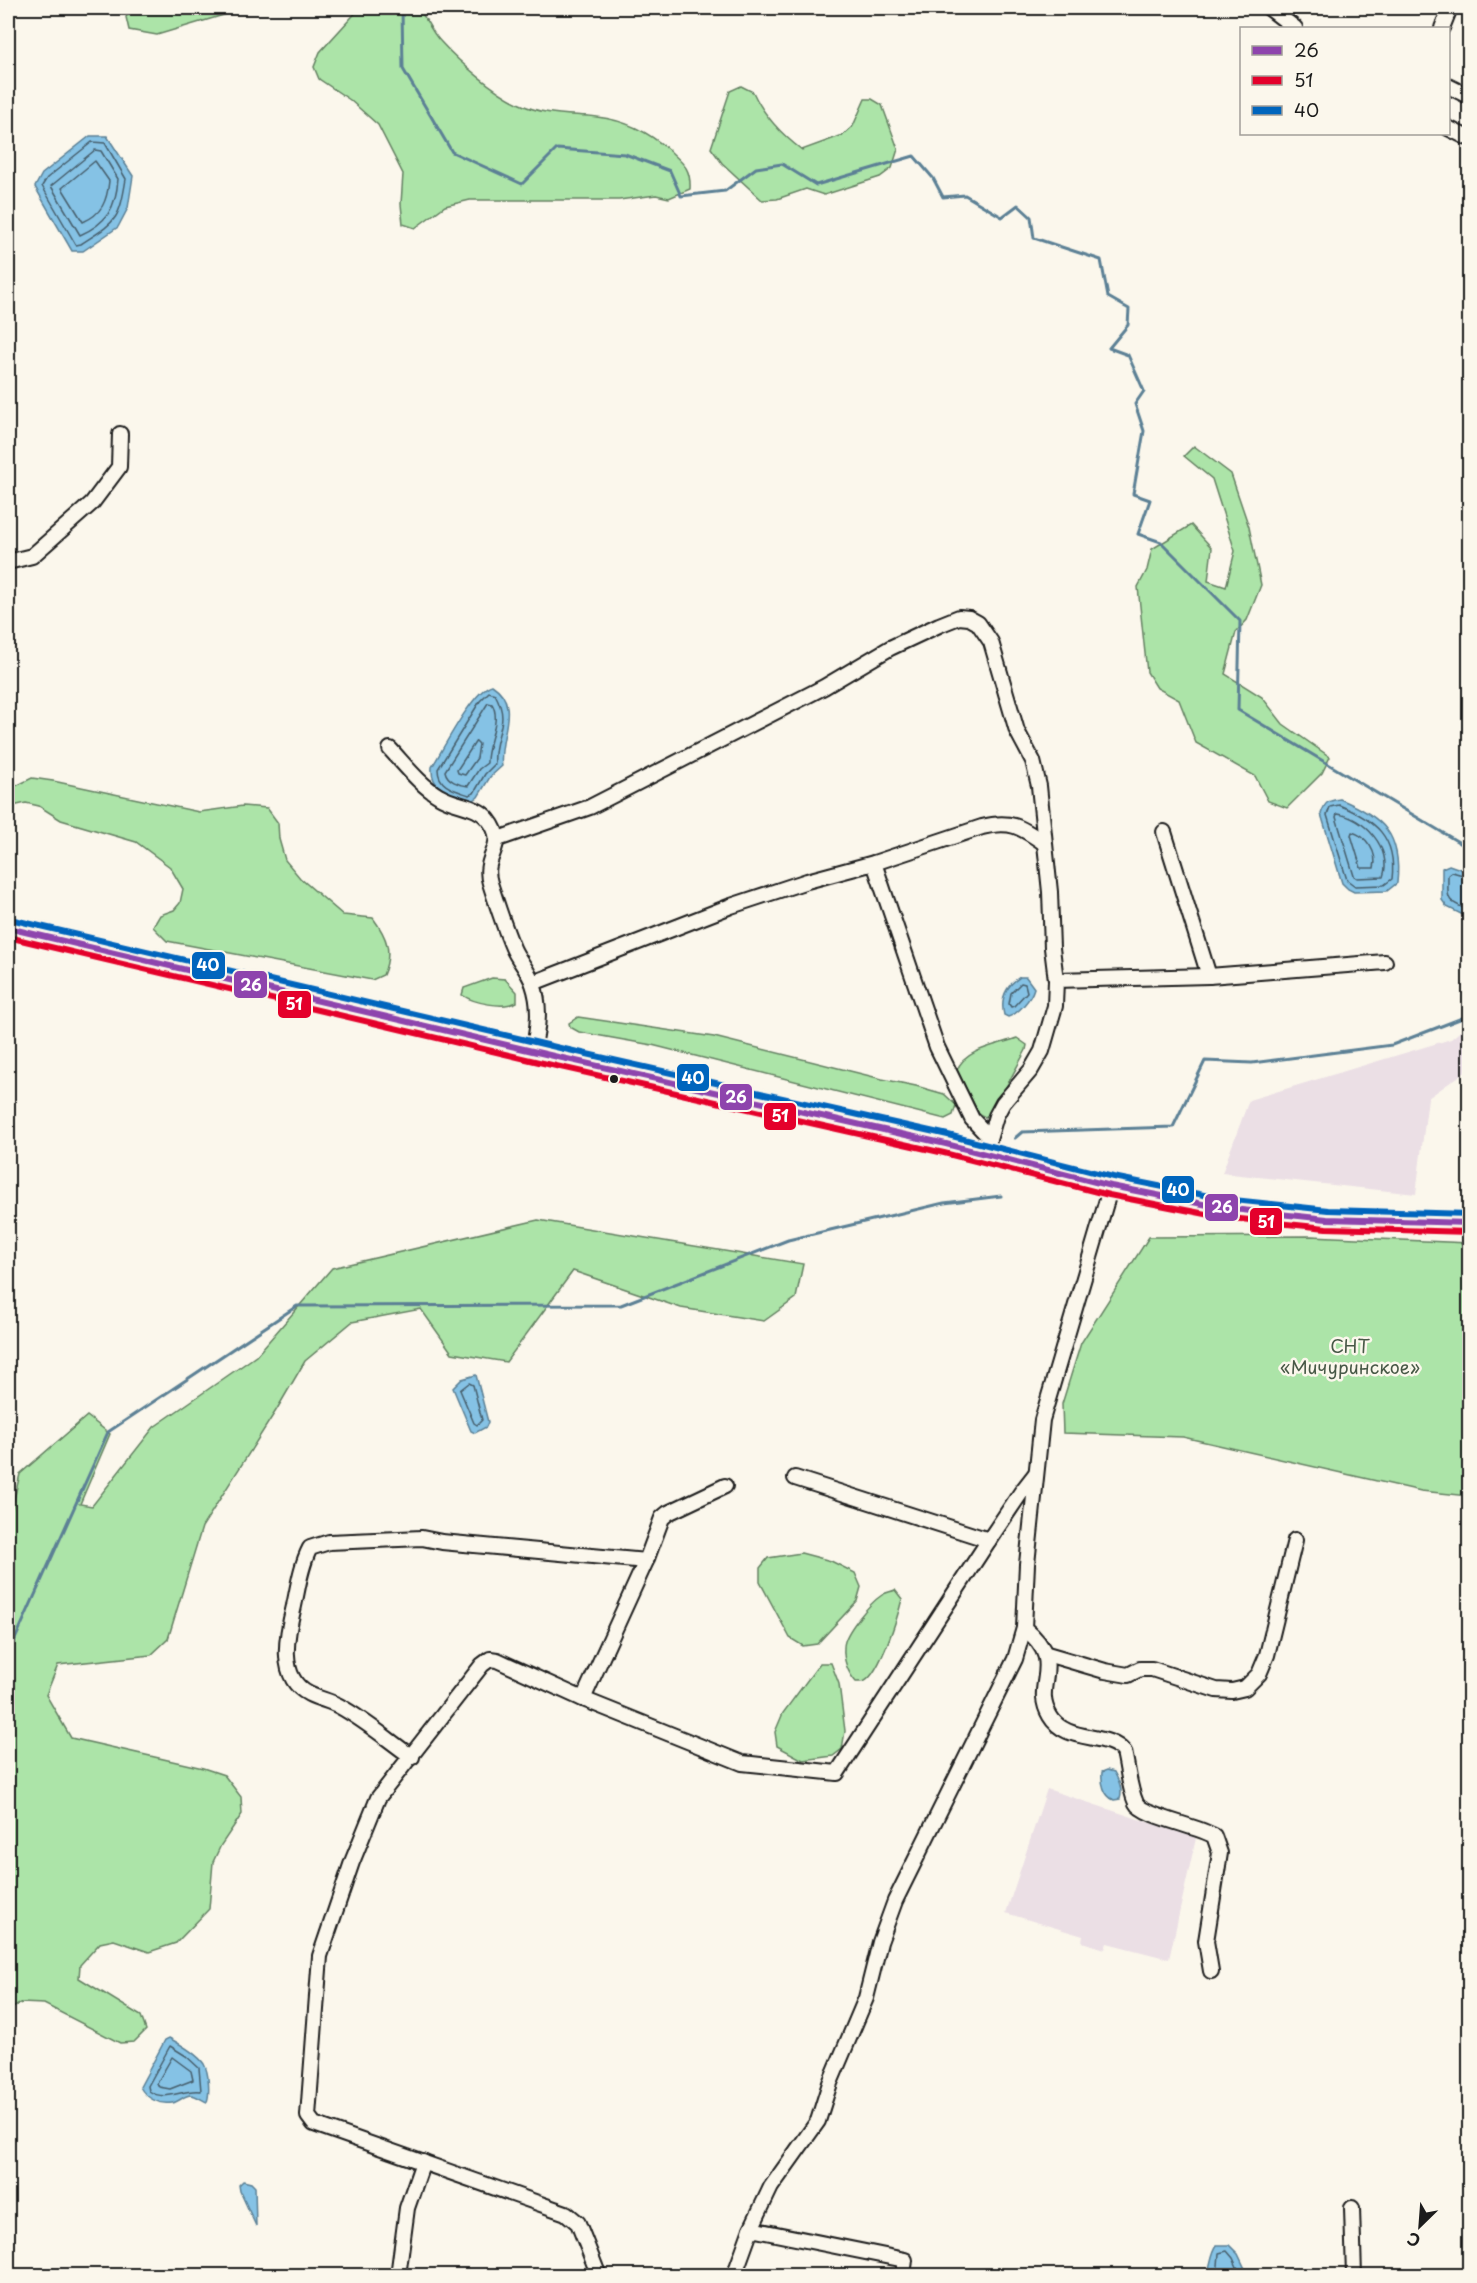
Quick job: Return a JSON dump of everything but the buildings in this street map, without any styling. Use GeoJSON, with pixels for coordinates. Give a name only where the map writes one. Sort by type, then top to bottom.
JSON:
{"type":"FeatureCollection","features":[{"type":"Feature","properties":{"kind":"main road"},"geometry":{"type":"LineString","coordinates":[[8,928],[533,1051],[946,1144],[987,1145],[1111,1186],[1223,1208],[1315,1218],[1470,1223]]}},
{"type":"Feature","properties":{"kind":"street"},"geometry":{"type":"LineString","coordinates":[[1269,8],[1294,27]]}},
{"type":"Feature","properties":{"kind":"street"},"geometry":{"type":"LineString","coordinates":[[1442,27],[1450,8]]}},
{"type":"Feature","properties":{"kind":"street"},"geometry":{"type":"LineString","coordinates":[[1450,88],[1470,98]]}},
{"type":"Feature","properties":{"kind":"street"},"geometry":{"type":"LineString","coordinates":[[1450,129],[1470,139]]}},
{"type":"Feature","properties":{"kind":"street"},"geometry":{"type":"LineString","coordinates":[[8,562],[32,556],[92,503],[119,467],[120,434]]}},
{"type":"Feature","properties":{"kind":"street"},"geometry":{"type":"LineString","coordinates":[[498,839],[590,807],[824,687],[890,648],[959,617],[969,618],[978,623],[991,642],[1017,731],[1033,761],[1039,786],[1056,980],[1055,1006],[1042,1051],[1031,1070],[1004,1103],[987,1145]]}},
{"type":"Feature","properties":{"kind":"street"},"geometry":{"type":"LineString","coordinates":[[390,749],[424,785],[440,797],[469,807],[487,817],[495,828],[498,839],[490,861],[489,880],[514,950],[533,983],[540,1022],[533,1051]]}},
{"type":"Feature","properties":{"kind":"street"},"geometry":{"type":"LineString","coordinates":[[533,983],[731,906],[1000,823],[1014,824],[1044,843]]}},
{"type":"Feature","properties":{"kind":"street"},"geometry":{"type":"LineString","coordinates":[[1164,832],[1209,976]]}},
{"type":"Feature","properties":{"kind":"street"},"geometry":{"type":"LineString","coordinates":[[874,863],[937,1047],[987,1145]]}},
{"type":"Feature","properties":{"kind":"street"},"geometry":{"type":"LineString","coordinates":[[1056,980],[1209,976],[1385,962]]}},
{"type":"Feature","properties":{"kind":"street"},"geometry":{"type":"LineString","coordinates":[[734,2276],[751,2229],[771,2187],[818,2121],[830,2083],[866,1998],[880,1942],[895,1901],[1015,1659],[1024,1628],[1026,1564],[1042,1420],[1111,1186]]}},
{"type":"Feature","properties":{"kind":"street"},"geometry":{"type":"LineString","coordinates":[[599,2276],[578,2223],[566,2213],[314,2124],[308,2116],[320,1956],[352,1862],[378,1798],[482,1665],[490,1659],[742,1763],[837,1773],[989,1540],[1036,1473]]}},
{"type":"Feature","properties":{"kind":"street"},"geometry":{"type":"LineString","coordinates":[[795,1478],[989,1540]]}},
{"type":"Feature","properties":{"kind":"street"},"geometry":{"type":"LineString","coordinates":[[583,1699],[646,1561],[662,1518],[725,1486]]}},
{"type":"Feature","properties":{"kind":"street"},"geometry":{"type":"LineString","coordinates":[[412,1756],[339,1705],[303,1690],[288,1670],[286,1653],[292,1614],[305,1558],[310,1548],[329,1542],[422,1538],[441,1542],[646,1561]]}},
{"type":"Feature","properties":{"kind":"street"},"geometry":{"type":"LineString","coordinates":[[1047,1654],[1105,1671],[1128,1675],[1140,1669],[1152,1670],[1216,1690],[1232,1691],[1245,1688],[1259,1674],[1267,1655],[1295,1540]]}},
{"type":"Feature","properties":{"kind":"street"},"geometry":{"type":"LineString","coordinates":[[1024,1628],[1038,1639],[1047,1654],[1045,1703],[1050,1717],[1066,1731],[1121,1748],[1124,1752],[1136,1803],[1143,1812],[1203,1829],[1214,1836],[1220,1853],[1206,1941],[1211,1971]]}},
{"type":"Feature","properties":{"kind":"street"},"geometry":{"type":"LineString","coordinates":[[398,2276],[407,2208],[423,2162]]}},
{"type":"Feature","properties":{"kind":"street"},"geometry":{"type":"LineString","coordinates":[[1352,2208],[1354,2276]]}},
{"type":"Feature","properties":{"kind":"street"},"geometry":{"type":"LineString","coordinates":[[751,2229],[905,2260],[903,2276]]}},
{"type":"Feature","properties":{"kind":"shaded area"},"geometry":{"type":"Polygon","coordinates":[[[1469,1024],[1469,1069],[1428,1098],[1416,1194],[1222,1173],[1249,1100],[1451,1039],[1469,1024]]]}},
{"type":"Feature","properties":{"kind":"shaded area"},"geometry":{"type":"Polygon","coordinates":[[[1047,1789],[1196,1838],[1169,1959],[1107,1943],[1105,1949],[1082,1942],[1083,1936],[1006,1913],[1047,1789]]]}},
{"type":"Feature","properties":{"kind":"green space"},"geometry":{"type":"Polygon","coordinates":[[[131,8],[247,8],[157,35],[129,30],[126,17],[131,8]]]}},
{"type":"Feature","properties":{"kind":"green space"},"geometry":{"type":"Polygon","coordinates":[[[360,8],[419,8],[435,34],[449,50],[467,68],[499,92],[520,104],[539,111],[597,117],[636,128],[662,144],[683,163],[688,172],[690,189],[669,198],[656,195],[619,200],[470,200],[445,206],[415,228],[403,224],[401,204],[403,174],[378,125],[350,100],[319,79],[314,67],[320,52],[360,8]]]}},
{"type":"Feature","properties":{"kind":"green space"},"geometry":{"type":"Polygon","coordinates":[[[741,86],[753,92],[762,109],[774,124],[802,150],[843,135],[853,126],[865,99],[872,99],[882,105],[898,149],[892,168],[880,177],[824,195],[806,189],[777,199],[762,200],[722,163],[711,148],[730,91],[741,86]]]}},
{"type":"Feature","properties":{"kind":"green space"},"geometry":{"type":"Polygon","coordinates":[[[1194,446],[1231,474],[1249,527],[1261,585],[1247,620],[1236,632],[1225,674],[1262,697],[1283,724],[1330,757],[1322,773],[1287,808],[1268,801],[1255,776],[1196,743],[1179,700],[1157,688],[1147,672],[1138,587],[1147,570],[1152,549],[1191,525],[1212,548],[1208,581],[1226,587],[1235,551],[1212,479],[1184,456],[1194,446]]]}},
{"type":"Feature","properties":{"kind":"green space"},"geometry":{"type":"Polygon","coordinates":[[[32,778],[199,812],[243,806],[267,808],[278,823],[279,839],[285,860],[300,878],[343,915],[373,918],[378,925],[385,938],[388,952],[383,975],[372,980],[167,941],[153,927],[160,915],[174,910],[180,903],[183,889],[170,867],[136,842],[61,820],[39,806],[26,803],[8,807],[8,787],[32,778]]]}},
{"type":"Feature","properties":{"kind":"green space"},"geometry":{"type":"Polygon","coordinates":[[[492,978],[505,979],[517,992],[517,1002],[504,1005],[489,1004],[462,995],[464,988],[492,978]]]}},
{"type":"Feature","properties":{"kind":"green space"},"geometry":{"type":"Polygon","coordinates":[[[578,1017],[714,1037],[916,1086],[944,1094],[956,1105],[953,1115],[945,1119],[652,1045],[579,1032],[570,1027],[569,1023],[578,1017]]]}},
{"type":"Feature","properties":{"kind":"green space"},"geometry":{"type":"Polygon","coordinates":[[[1017,1038],[1027,1045],[1026,1050],[993,1111],[985,1117],[979,1114],[957,1070],[961,1063],[974,1052],[1017,1038]]]}},
{"type":"Feature","properties":{"kind":"green space"},"geometry":{"type":"Polygon","coordinates":[[[538,1220],[803,1264],[796,1298],[764,1321],[681,1308],[573,1271],[506,1362],[452,1353],[421,1309],[352,1322],[305,1361],[202,1527],[168,1639],[151,1655],[58,1665],[46,1695],[71,1738],[203,1768],[224,1775],[241,1797],[242,1814],[221,1845],[213,1862],[209,1909],[176,1943],[149,1952],[114,1940],[100,1943],[80,1965],[79,1978],[141,2016],[146,2030],[134,2042],[120,2043],[44,2004],[21,2003],[8,2011],[8,1524],[20,1474],[87,1416],[110,1434],[80,1504],[92,1506],[154,1427],[256,1356],[332,1268],[538,1220]]]}},
{"type":"Feature","properties":{"kind":"green space","name":"СНТ «Мичуринское»"},"geometry":{"type":"Polygon","coordinates":[[[1311,1236],[1469,1243],[1469,1496],[1421,1491],[1183,1437],[1063,1433],[1062,1404],[1081,1343],[1149,1237],[1311,1236]]]}},
{"type":"Feature","properties":{"kind":"green space"},"geometry":{"type":"Polygon","coordinates":[[[801,1553],[831,1561],[855,1573],[861,1587],[857,1601],[817,1644],[803,1646],[790,1638],[760,1582],[760,1568],[768,1558],[801,1553]]]}},
{"type":"Feature","properties":{"kind":"green space"},"geometry":{"type":"Polygon","coordinates":[[[895,1590],[902,1599],[888,1643],[871,1676],[865,1681],[856,1682],[845,1661],[845,1641],[858,1619],[871,1605],[884,1594],[895,1590]]]}},
{"type":"Feature","properties":{"kind":"green space"},"geometry":{"type":"Polygon","coordinates":[[[820,1663],[831,1663],[839,1684],[845,1731],[842,1749],[833,1756],[803,1760],[777,1746],[775,1732],[783,1713],[820,1663]]]}},
{"type":"Feature","properties":{"kind":"water"},"geometry":{"type":"Polygon","coordinates":[[[90,136],[107,136],[133,176],[128,208],[118,227],[83,251],[72,251],[35,187],[42,174],[90,136]]]}},
{"type":"Feature","properties":{"kind":"water"},"geometry":{"type":"Polygon","coordinates":[[[492,685],[501,693],[506,702],[507,722],[501,755],[502,766],[490,777],[478,797],[471,802],[439,787],[432,775],[432,767],[468,708],[485,689],[492,685]]]}},
{"type":"Feature","properties":{"kind":"water"},"geometry":{"type":"Polygon","coordinates":[[[1340,799],[1368,813],[1386,829],[1392,840],[1398,866],[1397,883],[1387,891],[1354,892],[1342,883],[1321,814],[1327,803],[1340,799]]]}},
{"type":"Feature","properties":{"kind":"water"},"geometry":{"type":"Polygon","coordinates":[[[1449,865],[1469,872],[1469,918],[1447,907],[1442,900],[1442,868],[1449,865]]]}},
{"type":"Feature","properties":{"kind":"water"},"geometry":{"type":"Polygon","coordinates":[[[1020,977],[1026,977],[1034,988],[1024,1005],[1008,1017],[1004,1015],[1003,1009],[1005,993],[1020,977]]]}},
{"type":"Feature","properties":{"kind":"water"},"geometry":{"type":"Polygon","coordinates":[[[476,1375],[488,1422],[486,1427],[475,1433],[471,1431],[453,1388],[462,1379],[476,1375]]]}},
{"type":"Feature","properties":{"kind":"water"},"geometry":{"type":"Polygon","coordinates":[[[1107,1770],[1114,1772],[1121,1788],[1120,1799],[1114,1800],[1104,1789],[1102,1772],[1107,1770]]]}},
{"type":"Feature","properties":{"kind":"water"},"geometry":{"type":"Polygon","coordinates":[[[169,2038],[193,2053],[204,2064],[208,2083],[207,2102],[190,2095],[174,2102],[162,2103],[149,2097],[140,2087],[165,2040],[169,2038]]]}},
{"type":"Feature","properties":{"kind":"water"},"geometry":{"type":"Polygon","coordinates":[[[243,2181],[255,2187],[256,2226],[240,2191],[239,2185],[243,2181]]]}},
{"type":"Feature","properties":{"kind":"water"},"geometry":{"type":"Polygon","coordinates":[[[1217,2245],[1229,2245],[1238,2254],[1248,2275],[1207,2275],[1217,2245]]]}},
{"type":"Feature","properties":{"kind":"waterway"},"geometry":{"type":"LineString","coordinates":[[402,8],[403,69],[452,152],[522,184],[557,149],[625,154],[670,171],[681,196],[725,191],[756,168],[782,164],[816,185],[914,156],[933,178],[943,197],[965,195],[1002,217],[1018,205],[1031,217],[1034,238],[1101,260],[1108,297],[1129,309],[1128,325],[1109,348],[1128,355],[1144,391],[1135,404],[1144,431],[1133,494],[1150,500],[1138,534],[1161,542],[1240,621],[1238,710],[1470,849]]}},
{"type":"Feature","properties":{"kind":"waterway"},"geometry":{"type":"LineString","coordinates":[[1015,1138],[1022,1132],[1173,1127],[1205,1061],[1252,1063],[1392,1045],[1470,1015]]}},
{"type":"Feature","properties":{"kind":"waterway"},"geometry":{"type":"LineString","coordinates":[[8,1655],[108,1432],[297,1306],[621,1305],[788,1240],[944,1203],[1001,1196]]}},
{"type":"Feature","properties":{"kind":"transit line","name":"40"},"geometry":{"type":"LineString","coordinates":[[10,919],[560,1048],[948,1135],[1113,1177],[1224,1199],[1328,1210],[1470,1214]]}},
{"type":"Feature","properties":{"kind":"transit line","name":"26"},"geometry":{"type":"LineString","coordinates":[[8,928],[558,1057],[946,1144],[1111,1186],[1223,1208],[1327,1219],[1470,1223]]}},
{"type":"Feature","properties":{"kind":"transit line","name":"51"},"geometry":{"type":"LineString","coordinates":[[8,937],[556,1066],[944,1153],[1109,1195],[1221,1217],[1326,1228],[1470,1232]]}}]}
